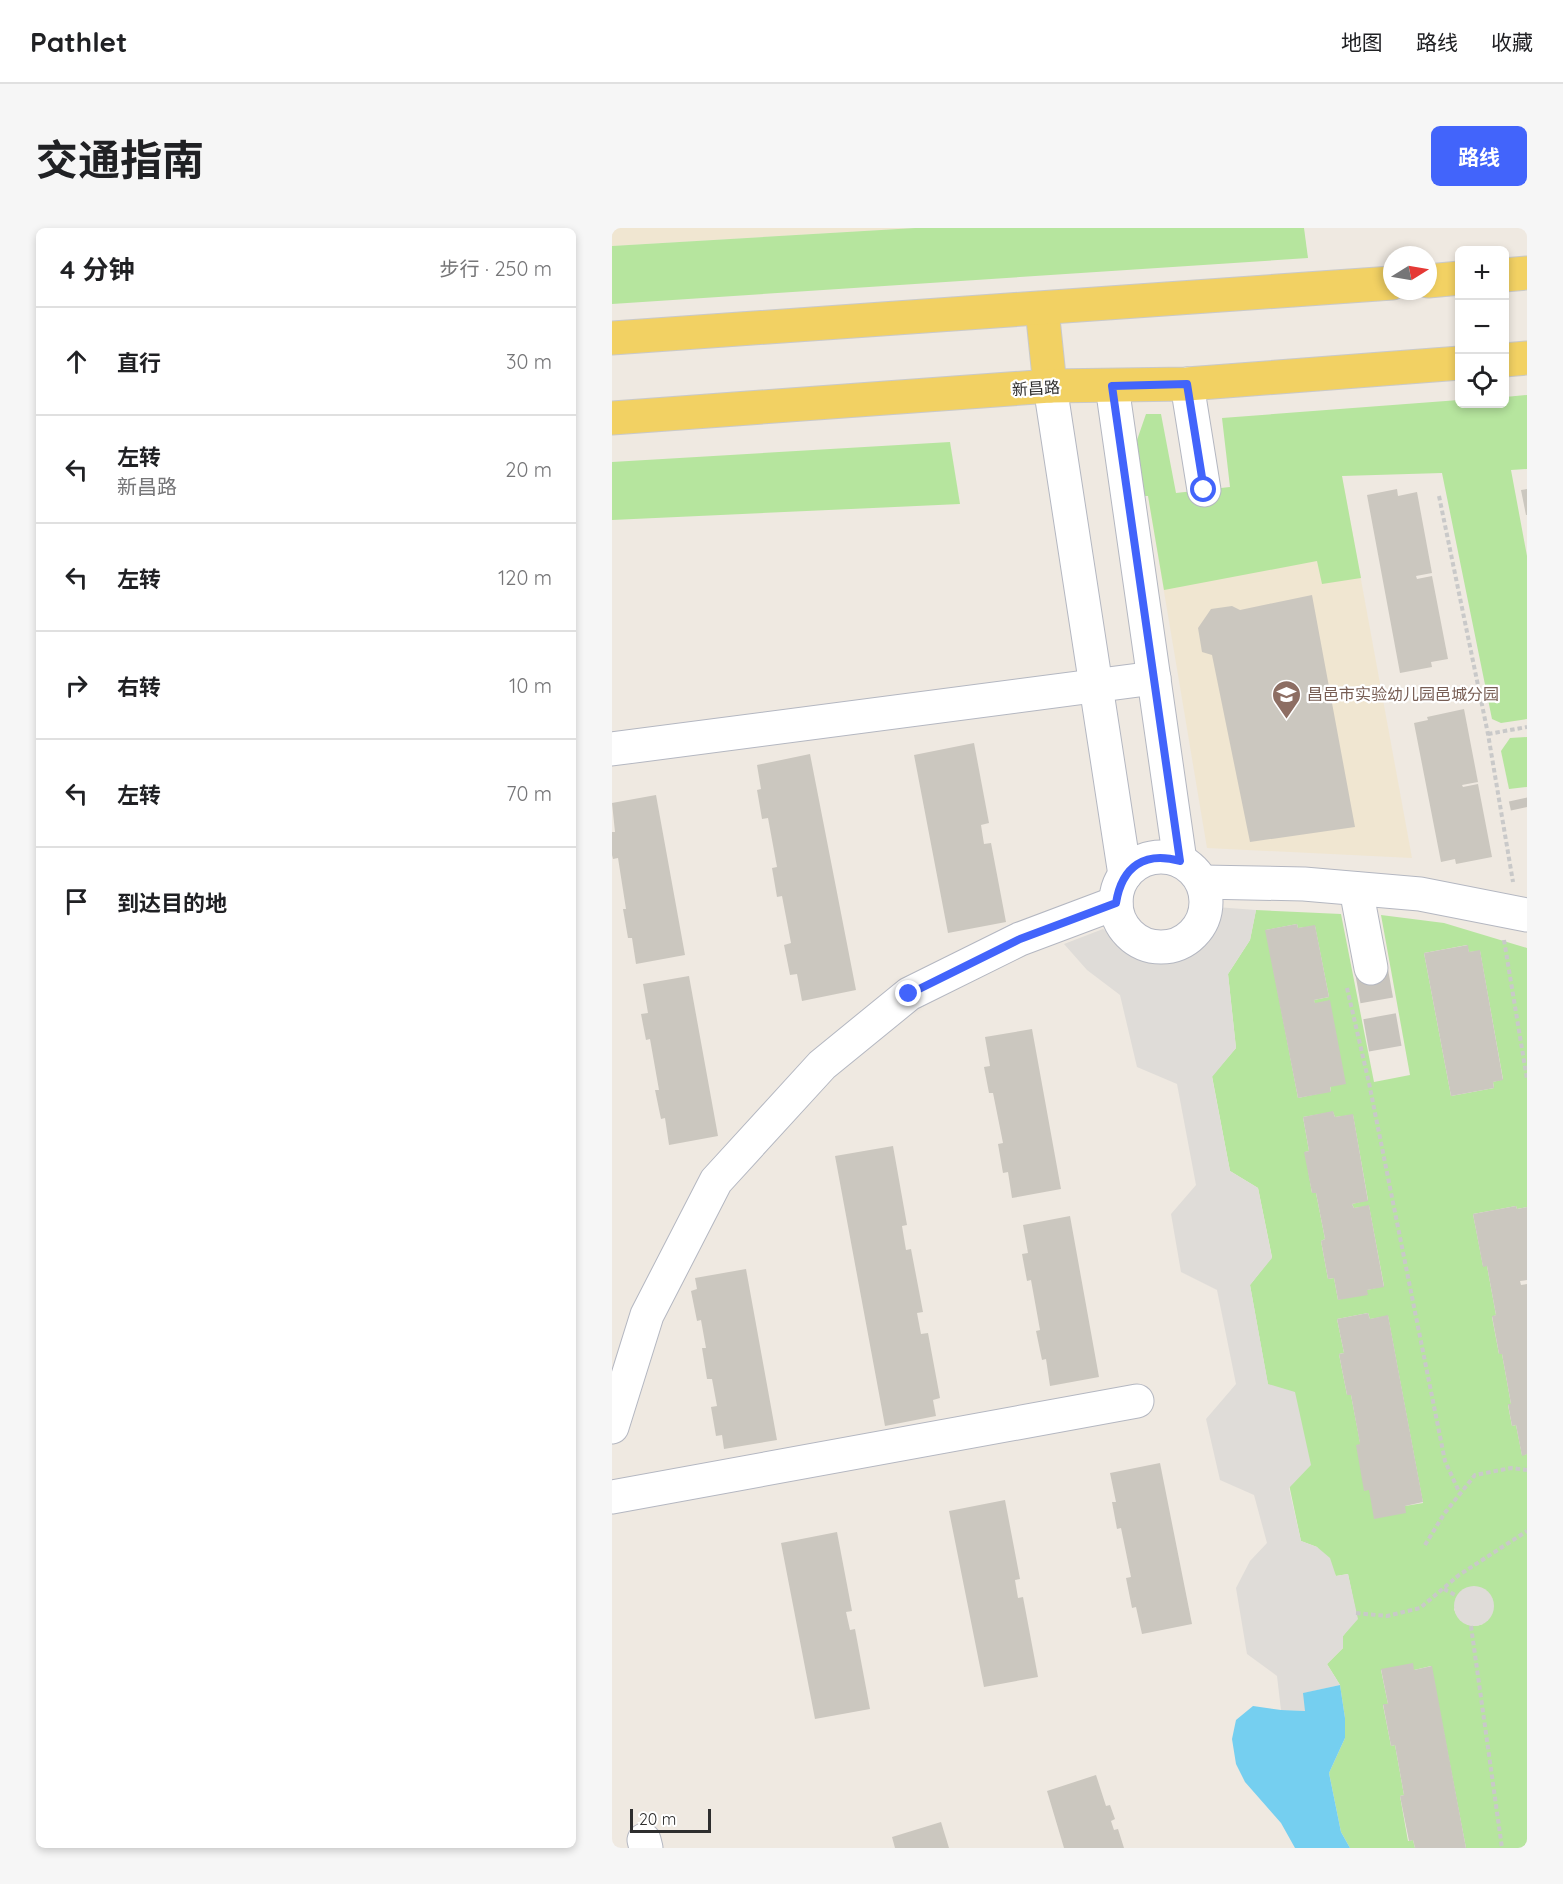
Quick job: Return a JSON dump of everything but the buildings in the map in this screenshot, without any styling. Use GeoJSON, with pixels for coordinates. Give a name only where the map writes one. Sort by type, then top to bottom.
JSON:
{"type":"FeatureCollection","features":[{"type":"Feature","properties":{"kind":"main road"},"geometry":{"type":"LineString","coordinates":[[1509,275],[1527,273]]}},
{"type":"Feature","properties":{"kind":"main road"},"geometry":{"type":"LineString","coordinates":[[1437,280],[1455,278]]}},
{"type":"Feature","properties":{"kind":"main road"},"geometry":{"type":"LineString","coordinates":[[612,339],[1383,284]]}},
{"type":"Feature","properties":{"kind":"main road"},"geometry":{"type":"LineString","coordinates":[[1042,309],[1050,386]]}},
{"type":"Feature","properties":{"kind":"main road"},"geometry":{"type":"LineString","coordinates":[[1509,360],[1527,358]]}},
{"type":"Feature","properties":{"kind":"main road","name":"新昌路"},"geometry":{"type":"LineString","coordinates":[[612,418],[1050,386],[1187,384],[1455,363]]}},
{"type":"Feature","properties":{"kind":"lane"},"geometry":{"type":"LineString","coordinates":[[1187,384],[1204,490]]}},
{"type":"Feature","properties":{"kind":"lane"},"geometry":{"type":"LineString","coordinates":[[1050,386],[1096,686],[1122,923],[1137,940],[1150,946],[1164,947],[1179,944],[1191,936],[1200,925],[1206,911],[1206,896],[1191,872],[1154,678],[1112,386]]}},
{"type":"Feature","properties":{"kind":"lane"},"geometry":{"type":"LineString","coordinates":[[612,749],[1154,678]]}},
{"type":"Feature","properties":{"kind":"lane"},"geometry":{"type":"LineString","coordinates":[[612,1427],[647,1315],[716,1181],[822,1065],[909,994],[1120,889],[1136,864],[1150,858],[1165,857],[1191,872],[1420,894],[1515,913]]}},
{"type":"Feature","properties":{"kind":"lane"},"geometry":{"type":"LineString","coordinates":[[1356,889],[1358,975]]}},
{"type":"Feature","properties":{"kind":"lane"},"geometry":{"type":"LineString","coordinates":[[612,1497],[1137,1401]]}},
{"type":"Feature","properties":{"kind":"path"},"geometry":{"type":"LineString","coordinates":[[1439,496],[1488,734],[1515,913],[1527,1079]]}},
{"type":"Feature","properties":{"kind":"path"},"geometry":{"type":"LineString","coordinates":[[1488,734],[1527,727]]}},
{"type":"Feature","properties":{"kind":"path"},"geometry":{"type":"LineString","coordinates":[[1358,975],[1376,1118],[1444,1461],[1460,1494]]}},
{"type":"Feature","properties":{"kind":"path"},"geometry":{"type":"LineString","coordinates":[[1425,1545],[1444,1514],[1475,1475],[1511,1468],[1527,1470]]}},
{"type":"Feature","properties":{"kind":"path"},"geometry":{"type":"LineString","coordinates":[[1356,1613],[1387,1616],[1420,1608],[1460,1575],[1527,1531]]}},
{"type":"Feature","properties":{"kind":"path"},"geometry":{"type":"LineString","coordinates":[[1444,1589],[1457,1596]]}},
{"type":"Feature","properties":{"kind":"path"},"geometry":{"type":"LineString","coordinates":[[1471,1626],[1502,1848]]}},
{"type":"Feature","properties":{"kind":"shaded area"},"geometry":{"type":"Polygon","coordinates":[[[612,228],[915,228],[612,246],[612,228]]]}},
{"type":"Feature","properties":{"kind":"shaded area","name":"昌邑市实验幼儿园邑城分园"},"geometry":{"type":"Polygon","coordinates":[[[1342,476],[1412,858],[1207,848],[1148,496],[1342,476]]]}},
{"type":"Feature","properties":{"kind":"shaded area"},"geometry":{"type":"Polygon","coordinates":[[[1216,907],[1256,910],[1250,940],[1228,974],[1236,1048],[1212,1077],[1230,1171],[1258,1188],[1272,1258],[1250,1285],[1268,1384],[1295,1392],[1311,1465],[1289,1488],[1301,1541],[1317,1547],[1330,1558],[1336,1576],[1348,1574],[1358,1619],[1343,1636],[1343,1648],[1327,1664],[1340,1685],[1304,1693],[1306,1711],[1281,1710],[1277,1676],[1247,1654],[1236,1588],[1250,1561],[1267,1543],[1254,1495],[1220,1480],[1206,1419],[1236,1384],[1217,1290],[1181,1272],[1171,1214],[1196,1185],[1177,1084],[1137,1067],[1120,995],[1087,970],[1064,944],[1103,929],[1132,950],[1152,958],[1188,951],[1203,940],[1216,907]]]}},
{"type":"Feature","properties":{"kind":"shaded area"},"geometry":{"type":"Polygon","coordinates":[[[1474,1586],[1488,1592],[1494,1606],[1488,1620],[1474,1626],[1460,1620],[1454,1606],[1460,1592],[1474,1586]]]}},
{"type":"Feature","properties":{"kind":"green space"},"geometry":{"type":"Polygon","coordinates":[[[915,228],[1304,228],[1308,258],[612,304],[612,246],[915,228]]]}},
{"type":"Feature","properties":{"kind":"green space"},"geometry":{"type":"Polygon","coordinates":[[[1527,395],[1527,469],[1511,470],[1527,556],[1527,719],[1501,723],[1492,719],[1442,473],[1342,476],[1361,578],[1322,584],[1317,561],[1164,590],[1148,496],[1142,496],[1137,440],[1146,414],[1161,414],[1176,493],[1230,487],[1222,418],[1455,400],[1455,408],[1509,408],[1509,397],[1527,395]]]}},
{"type":"Feature","properties":{"kind":"green space"},"geometry":{"type":"Polygon","coordinates":[[[950,442],[960,504],[612,520],[612,462],[950,442]]]}},
{"type":"Feature","properties":{"kind":"green space"},"geometry":{"type":"Polygon","coordinates":[[[1527,737],[1527,787],[1509,789],[1501,751],[1510,738],[1527,737]]]}},
{"type":"Feature","properties":{"kind":"green space"},"geometry":{"type":"Polygon","coordinates":[[[1256,910],[1341,914],[1374,1082],[1410,1075],[1381,915],[1444,923],[1527,948],[1527,1207],[1517,1209],[1516,1206],[1473,1214],[1483,1266],[1487,1266],[1496,1315],[1492,1317],[1499,1354],[1502,1354],[1511,1404],[1508,1405],[1512,1426],[1516,1425],[1522,1455],[1527,1454],[1527,1848],[1466,1848],[1431,1666],[1414,1670],[1381,1670],[1388,1704],[1383,1705],[1391,1746],[1395,1745],[1404,1795],[1400,1796],[1408,1841],[1413,1840],[1415,1848],[1350,1848],[1341,1832],[1329,1773],[1345,1738],[1345,1718],[1340,1685],[1327,1664],[1343,1648],[1343,1636],[1357,1618],[1348,1574],[1336,1576],[1317,1547],[1301,1541],[1268,1385],[1250,1285],[1272,1257],[1258,1188],[1230,1171],[1212,1076],[1236,1048],[1228,974],[1250,940],[1256,910]],[[1297,924],[1266,930],[1298,1098],[1331,1091],[1314,1000],[1329,997],[1315,926],[1298,928],[1297,924]],[[1467,945],[1424,953],[1451,1096],[1494,1088],[1493,1082],[1503,1079],[1480,951],[1469,952],[1467,945]],[[1333,1112],[1303,1117],[1309,1151],[1305,1152],[1312,1193],[1316,1193],[1325,1239],[1321,1241],[1328,1279],[1334,1278],[1338,1300],[1384,1286],[1369,1206],[1354,1208],[1352,1204],[1368,1200],[1353,1115],[1335,1117],[1333,1112]],[[1368,1313],[1337,1319],[1344,1353],[1339,1354],[1347,1395],[1351,1395],[1369,1490],[1405,1506],[1423,1503],[1388,1316],[1370,1319],[1368,1313]],[[1472,1587],[1454,1609],[1456,1614],[1469,1625],[1483,1624],[1485,1590],[1472,1587]]]}},
{"type":"Feature","properties":{"kind":"water"},"geometry":{"type":"Polygon","coordinates":[[[1340,1685],[1345,1718],[1345,1738],[1329,1773],[1341,1832],[1350,1848],[1295,1848],[1281,1823],[1245,1782],[1236,1764],[1232,1739],[1236,1720],[1253,1706],[1305,1711],[1303,1693],[1340,1685]]]}},
{"type":"Feature","properties":{"kind":"tunnel"},"geometry":{"type":"LineString","coordinates":[[1525,798],[1527,807]]}},
{"type":"Feature","properties":{"kind":"tunnel"},"geometry":{"type":"LineString","coordinates":[[1371,968],[1388,1064]]}},
{"type":"Feature","properties":{"kind":"place","name":"昌邑市实验幼儿园邑城分园"},"geometry":{"type":"Point","coordinates":[1286,720]}},
{"type":"Feature","properties":{"kind":"route"},"geometry":{"type":"LineString","coordinates":[[909,994],[1020,939],[1116,903],[1118,888],[1125,875],[1136,864],[1150,858],[1165,857],[1180,861],[1112,386],[1187,384],[1204,490]]}}]}
